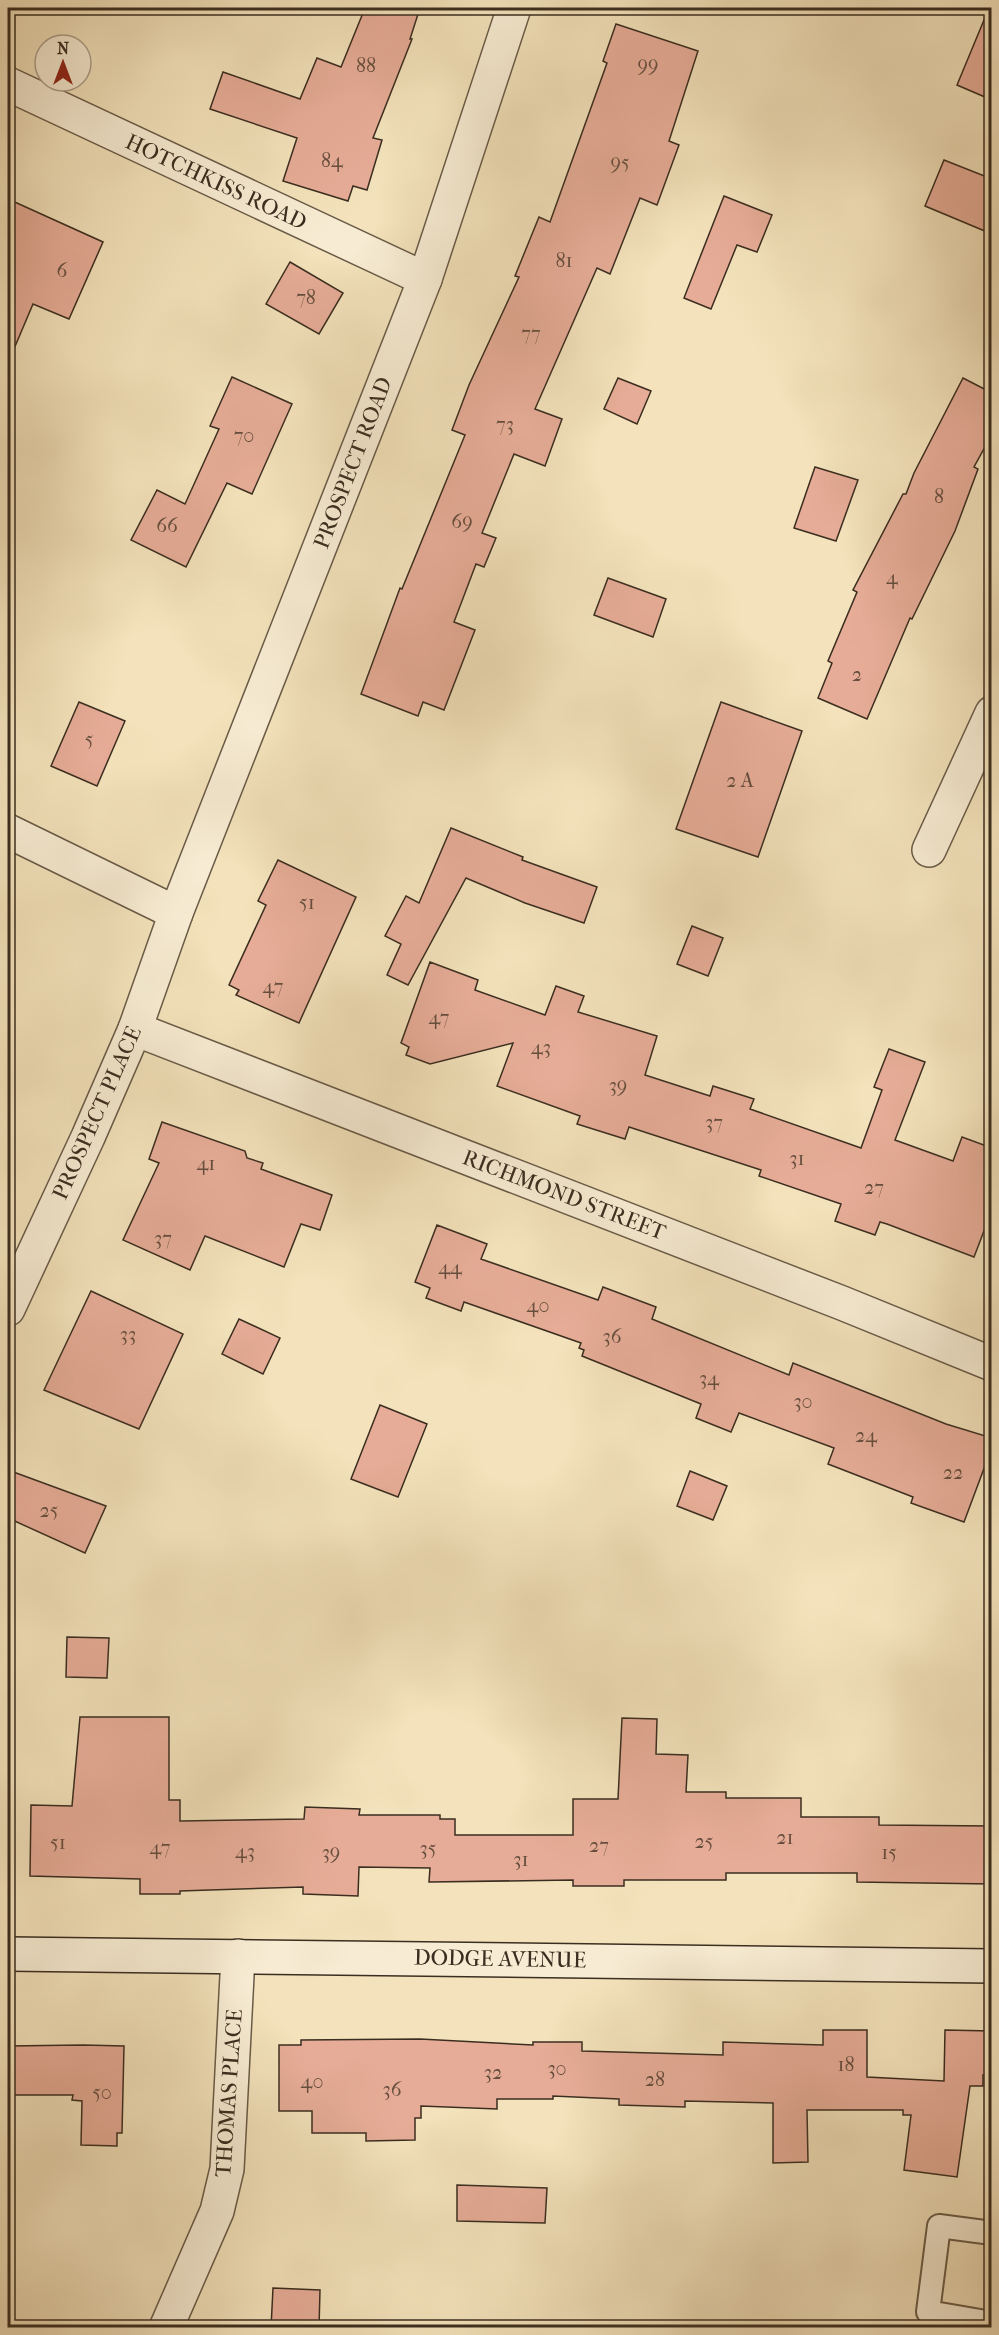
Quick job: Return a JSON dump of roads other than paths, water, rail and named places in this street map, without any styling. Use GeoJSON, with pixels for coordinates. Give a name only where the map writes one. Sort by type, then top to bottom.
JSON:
{"type":"FeatureCollection","features":[{"type":"Feature","properties":{"kind":"street","name":"PROSPECT ROAD"},"geometry":{"type":"LineString","coordinates":[[176,913],[425,279],[514,8]]}},
{"type":"Feature","properties":{"kind":"street","name":"HOTCHKISS ROAD"},"geometry":{"type":"LineString","coordinates":[[8,84],[425,279]]}},
{"type":"Feature","properties":{"kind":"street"},"geometry":{"type":"LineString","coordinates":[[929,849],[992,713]]}},
{"type":"Feature","properties":{"kind":"street"},"geometry":{"type":"LineString","coordinates":[[8,831],[176,913]]}},
{"type":"Feature","properties":{"kind":"street","name":"PROSPECT PLACE"},"geometry":{"type":"LineString","coordinates":[[8,1309],[88,1137],[135,1029],[176,913]]}},
{"type":"Feature","properties":{"kind":"street","name":"RICHMOND STREET"},"geometry":{"type":"LineString","coordinates":[[135,1029],[842,1303],[992,1364]]}},
{"type":"Feature","properties":{"kind":"street","name":"DODGE AVENUE"},"geometry":{"type":"LineString","coordinates":[[8,1954],[992,1965]]}},
{"type":"Feature","properties":{"kind":"street","name":"THOMAS PLACE"},"geometry":{"type":"LineString","coordinates":[[166,2328],[217,2211],[227,2169],[238,1956]]}},
{"type":"Feature","properties":{"kind":"lane"},"geometry":{"type":"LineString","coordinates":[[992,2233],[939,2226],[928,2312],[992,2323]]}}]}
